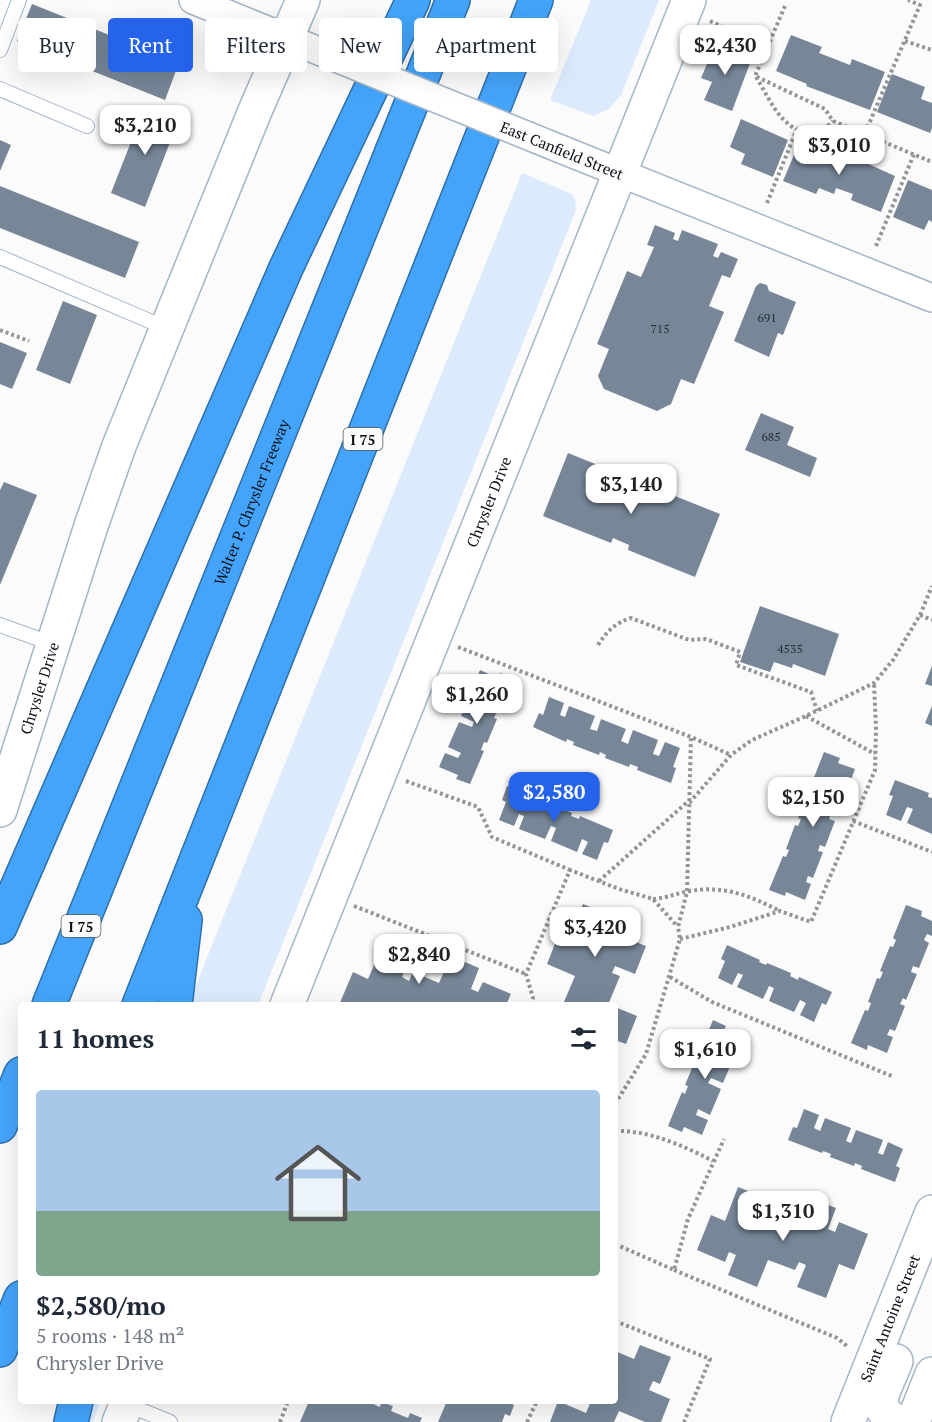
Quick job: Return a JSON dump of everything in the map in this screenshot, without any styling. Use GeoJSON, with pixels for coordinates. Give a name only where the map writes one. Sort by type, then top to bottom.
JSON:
{"type":"FeatureCollection","features":[{"type":"Feature","properties":{"kind":"highway"},"geometry":{"type":"LineString","coordinates":[[0,927],[286,268],[414,0]]}},
{"type":"Feature","properties":{"kind":"highway","name":"Walter P. Chrysler Freeway"},"geometry":{"type":"LineString","coordinates":[[50,1002],[453,0]]}},
{"type":"Feature","properties":{"kind":"highway","name":"I 75"},"geometry":{"type":"LineString","coordinates":[[140,1002],[536,0]]}},
{"type":"Feature","properties":{"kind":"highway"},"geometry":{"type":"LineString","coordinates":[[175,1002],[190,878]]}},
{"type":"Feature","properties":{"kind":"highway"},"geometry":{"type":"LineString","coordinates":[[0,1126],[18,1081]]}},
{"type":"Feature","properties":{"kind":"highway"},"geometry":{"type":"LineString","coordinates":[[0,1350],[18,1305]]}},
{"type":"Feature","properties":{"kind":"highway"},"geometry":{"type":"LineString","coordinates":[[71,1422],[75,1404]]}},
{"type":"Feature","properties":{"kind":"street","name":"East Canfield Street"},"geometry":{"type":"LineString","coordinates":[[193,0],[237,18]]}},
{"type":"Feature","properties":{"kind":"street","name":"Chrysler Drive"},"geometry":{"type":"LineString","coordinates":[[295,18],[303,0]]}},
{"type":"Feature","properties":{"kind":"street","name":"Chrysler Drive"},"geometry":{"type":"LineString","coordinates":[[287,1002],[619,173],[696,9]]}},
{"type":"Feature","properties":{"kind":"street","name":"East Canfield Street"},"geometry":{"type":"LineString","coordinates":[[307,46],[932,298]]}},
{"type":"Feature","properties":{"kind":"street","name":"Chrysler Drive"},"geometry":{"type":"LineString","coordinates":[[0,810],[119,446],[272,72]]}},
{"type":"Feature","properties":{"kind":"street","name":"Saint Antoine Street"},"geometry":{"type":"LineString","coordinates":[[848,1422],[931,1213]]}},
{"type":"Feature","properties":{"kind":"street"},"geometry":{"type":"LineString","coordinates":[[897,1422],[886,1414],[880,1405],[883,1392],[921,1298],[931,1213]]}},
{"type":"Feature","properties":{"kind":"street"},"geometry":{"type":"LineString","coordinates":[[913,1422],[932,1374]]}},
{"type":"Feature","properties":{"kind":"lane"},"geometry":{"type":"LineString","coordinates":[[0,50],[19,0]]}},
{"type":"Feature","properties":{"kind":"lane"},"geometry":{"type":"LineString","coordinates":[[0,89],[87,126]]}},
{"type":"Feature","properties":{"kind":"lane"},"geometry":{"type":"LineString","coordinates":[[0,257],[166,328]]}},
{"type":"Feature","properties":{"kind":"lane"},"geometry":{"type":"LineString","coordinates":[[0,625],[53,644]]}},
{"type":"Feature","properties":{"kind":"lane"},"geometry":{"type":"LineString","coordinates":[[124,1409],[170,1422]]}},
{"type":"Feature","properties":{"kind":"path"},"geometry":{"type":"LineString","coordinates":[[865,133],[920,5],[908,0]]}},
{"type":"Feature","properties":{"kind":"path"},"geometry":{"type":"LineString","coordinates":[[755,76],[785,6]]}},
{"type":"Feature","properties":{"kind":"path"},"geometry":{"type":"LineString","coordinates":[[696,9],[767,47]]}},
{"type":"Feature","properties":{"kind":"path"},"geometry":{"type":"LineString","coordinates":[[905,41],[932,50]]}},
{"type":"Feature","properties":{"kind":"path"},"geometry":{"type":"LineString","coordinates":[[755,76],[825,109],[833,121],[932,162]]}},
{"type":"Feature","properties":{"kind":"path"},"geometry":{"type":"LineString","coordinates":[[755,76],[786,124],[812,134],[819,134],[833,121]]}},
{"type":"Feature","properties":{"kind":"path"},"geometry":{"type":"LineString","coordinates":[[767,203],[797,129]]}},
{"type":"Feature","properties":{"kind":"path"},"geometry":{"type":"LineString","coordinates":[[876,246],[915,154]]}},
{"type":"Feature","properties":{"kind":"path"},"geometry":{"type":"LineString","coordinates":[[0,330],[29,341]]}},
{"type":"Feature","properties":{"kind":"path"},"geometry":{"type":"LineString","coordinates":[[599,881],[690,802],[731,755],[752,740],[874,682],[893,660],[920,615],[932,586]]}},
{"type":"Feature","properties":{"kind":"path"},"geometry":{"type":"LineString","coordinates":[[920,615],[932,620]]}},
{"type":"Feature","properties":{"kind":"path"},"geometry":{"type":"LineString","coordinates":[[598,645],[608,630],[631,618],[689,640],[706,639],[740,652],[736,665],[811,692],[817,711]]}},
{"type":"Feature","properties":{"kind":"path"},"geometry":{"type":"LineString","coordinates":[[454,646],[691,737],[731,755]]}},
{"type":"Feature","properties":{"kind":"path"},"geometry":{"type":"LineString","coordinates":[[400,779],[478,807],[492,837],[599,881],[652,899],[719,889],[739,892],[811,922],[875,770],[874,682]]}},
{"type":"Feature","properties":{"kind":"path"},"geometry":{"type":"LineString","coordinates":[[806,716],[875,754]]}},
{"type":"Feature","properties":{"kind":"path"},"geometry":{"type":"LineString","coordinates":[[618,1099],[646,1054],[680,939],[678,927],[687,892],[691,737]]}},
{"type":"Feature","properties":{"kind":"path"},"geometry":{"type":"LineString","coordinates":[[853,821],[932,852]]}},
{"type":"Feature","properties":{"kind":"path"},"geometry":{"type":"LineString","coordinates":[[531,1002],[526,974],[570,870]]}},
{"type":"Feature","properties":{"kind":"path"},"geometry":{"type":"LineString","coordinates":[[652,899],[678,927]]}},
{"type":"Feature","properties":{"kind":"path"},"geometry":{"type":"LineString","coordinates":[[351,904],[526,974]]}},
{"type":"Feature","properties":{"kind":"path"},"geometry":{"type":"LineString","coordinates":[[680,939],[730,927],[780,911]]}},
{"type":"Feature","properties":{"kind":"path"},"geometry":{"type":"LineString","coordinates":[[670,977],[712,1002],[894,1077]]}},
{"type":"Feature","properties":{"kind":"path"},"geometry":{"type":"LineString","coordinates":[[618,1131],[632,1130],[686,1147],[714,1161]]}},
{"type":"Feature","properties":{"kind":"path"},"geometry":{"type":"LineString","coordinates":[[674,1269],[688,1219],[724,1139]]}},
{"type":"Feature","properties":{"kind":"path"},"geometry":{"type":"LineString","coordinates":[[618,1245],[837,1338],[847,1346]]}},
{"type":"Feature","properties":{"kind":"path"},"geometry":{"type":"LineString","coordinates":[[618,1322],[710,1359],[684,1422]]}},
{"type":"Feature","properties":{"kind":"path"},"geometry":{"type":"LineString","coordinates":[[280,1422],[287,1404]]}},
{"type":"Feature","properties":{"kind":"path"},"geometry":{"type":"LineString","coordinates":[[527,1422],[536,1404]]}},
{"type":"Feature","properties":{"kind":"shaded area"},"geometry":{"type":"Polygon","coordinates":[[[591,0],[659,0],[621,95],[609,109],[593,116],[550,100],[591,0]]]}},
{"type":"Feature","properties":{"kind":"shaded area"},"geometry":{"type":"Polygon","coordinates":[[[522,173],[572,194],[576,210],[259,1002],[189,1002],[522,173]]]}},
{"type":"Feature","properties":{"kind":"shaded area"},"geometry":{"type":"Polygon","coordinates":[[[83,1404],[100,1404],[93,1422],[80,1422],[83,1404]]]}},
{"type":"Feature","properties":{"kind":"building"},"geometry":{"type":"Polygon","coordinates":[[[32,4],[67,18],[26,18],[32,4]]]}},
{"type":"Feature","properties":{"kind":"building"},"geometry":{"type":"Polygon","coordinates":[[[96,30],[108,35],[108,72],[176,72],[165,100],[95,72],[96,30]]]}},
{"type":"Feature","properties":{"kind":"building"},"geometry":{"type":"Polygon","coordinates":[[[791,35],[822,47],[819,53],[850,65],[852,59],[885,72],[870,110],[806,86],[807,84],[776,71],[791,35]]]}},
{"type":"Feature","properties":{"kind":"building"},"geometry":{"type":"Polygon","coordinates":[[[716,43],[752,58],[732,111],[704,100],[712,82],[701,78],[716,43]]]}},
{"type":"Feature","properties":{"kind":"building"},"geometry":{"type":"Polygon","coordinates":[[[892,74],[925,87],[921,99],[932,103],[930,133],[877,112],[892,74]]]}},
{"type":"Feature","properties":{"kind":"building"},"geometry":{"type":"Polygon","coordinates":[[[145,106],[179,119],[145,207],[111,193],[145,106]]]}},
{"type":"Feature","properties":{"kind":"building"},"geometry":{"type":"Polygon","coordinates":[[[741,119],[788,140],[773,177],[741,164],[745,154],[730,147],[741,119]]]}},
{"type":"Feature","properties":{"kind":"building"},"geometry":{"type":"Polygon","coordinates":[[[0,140],[11,145],[0,171],[0,140]]]}},
{"type":"Feature","properties":{"kind":"building"},"geometry":{"type":"Polygon","coordinates":[[[799,143],[846,160],[848,155],[895,176],[881,212],[851,200],[853,194],[836,188],[834,194],[819,188],[816,194],[783,181],[799,143]]]}},
{"type":"Feature","properties":{"kind":"building"},"geometry":{"type":"Polygon","coordinates":[[[908,180],[932,190],[932,222],[929,220],[924,230],[893,217],[908,180]]]}},
{"type":"Feature","properties":{"kind":"building"},"geometry":{"type":"Polygon","coordinates":[[[0,186],[139,242],[125,278],[0,228],[0,186]]]}},
{"type":"Feature","properties":{"kind":"building"},"geometry":{"type":"Polygon","coordinates":[[[655,225],[675,233],[673,239],[678,241],[682,230],[718,244],[713,256],[718,258],[721,252],[738,259],[730,278],[722,275],[709,306],[724,312],[694,384],[681,379],[671,404],[657,411],[604,389],[598,376],[609,349],[597,344],[627,271],[641,277],[654,247],[647,245],[655,225]]]}},
{"type":"Feature","properties":{"kind":"building"},"geometry":{"type":"Polygon","coordinates":[[[760,283],[767,285],[769,291],[796,302],[783,335],[778,333],[769,357],[734,341],[756,286],[760,283]]]}},
{"type":"Feature","properties":{"kind":"building"},"geometry":{"type":"Polygon","coordinates":[[[63,301],[97,315],[70,384],[36,370],[63,301]]]}},
{"type":"Feature","properties":{"kind":"building"},"geometry":{"type":"Polygon","coordinates":[[[0,342],[27,353],[12,389],[0,384],[0,342]]]}},
{"type":"Feature","properties":{"kind":"building"},"geometry":{"type":"Polygon","coordinates":[[[761,413],[794,427],[787,445],[817,458],[810,477],[745,450],[761,413]]]}},
{"type":"Feature","properties":{"kind":"building"},"geometry":{"type":"Polygon","coordinates":[[[568,453],[635,480],[633,483],[674,498],[675,496],[720,514],[695,577],[628,550],[629,545],[613,538],[611,543],[543,516],[568,453]]]}},
{"type":"Feature","properties":{"kind":"building"},"geometry":{"type":"Polygon","coordinates":[[[4,482],[37,495],[0,585],[0,490],[4,482]]]}},
{"type":"Feature","properties":{"kind":"building"},"geometry":{"type":"Polygon","coordinates":[[[760,606],[839,634],[825,676],[793,664],[792,668],[774,662],[770,672],[740,662],[760,606]]]}},
{"type":"Feature","properties":{"kind":"building"},"geometry":{"type":"Polygon","coordinates":[[[932,666],[932,686],[925,684],[932,666]]]}},
{"type":"Feature","properties":{"kind":"building"},"geometry":{"type":"Polygon","coordinates":[[[480,670],[498,678],[500,673],[514,679],[500,712],[497,711],[494,718],[497,719],[487,743],[484,742],[481,750],[484,751],[470,784],[456,779],[458,775],[439,767],[445,753],[458,758],[461,753],[448,747],[459,722],[472,727],[474,722],[461,716],[472,690],[484,695],[486,690],[474,685],[480,670]]]}},
{"type":"Feature","properties":{"kind":"building"},"geometry":{"type":"Polygon","coordinates":[[[549,697],[564,703],[560,715],[565,717],[569,706],[595,716],[590,729],[597,731],[601,719],[626,729],[621,741],[628,744],[633,730],[658,740],[653,754],[659,756],[665,742],[680,748],[673,767],[676,768],[671,783],[637,770],[638,767],[630,764],[629,767],[605,758],[606,755],[600,752],[599,755],[573,745],[574,742],[567,739],[566,742],[533,727],[539,713],[543,715],[549,697]]]}},
{"type":"Feature","properties":{"kind":"building"},"geometry":{"type":"Polygon","coordinates":[[[932,706],[932,726],[925,723],[932,706]]]}},
{"type":"Feature","properties":{"kind":"building"},"geometry":{"type":"Polygon","coordinates":[[[824,752],[840,758],[838,763],[855,769],[850,783],[845,781],[842,787],[848,789],[837,815],[831,813],[829,819],[835,821],[825,847],[820,845],[818,851],[823,852],[813,878],[808,876],[806,882],[811,884],[805,900],[786,892],[785,896],[769,890],[783,856],[786,857],[789,850],[786,849],[795,825],[798,826],[801,819],[798,818],[808,792],[811,794],[814,786],[811,785],[824,752]]]}},
{"type":"Feature","properties":{"kind":"building"},"geometry":{"type":"Polygon","coordinates":[[[895,780],[929,793],[928,797],[932,798],[932,834],[907,823],[913,809],[907,807],[901,821],[886,815],[893,796],[889,795],[895,780]]]}},
{"type":"Feature","properties":{"kind":"building"},"geometry":{"type":"Polygon","coordinates":[[[507,786],[541,800],[540,803],[547,806],[548,803],[572,813],[571,816],[579,819],[580,816],[613,830],[608,843],[604,842],[597,860],[582,854],[588,842],[582,839],[577,852],[551,841],[556,828],[551,826],[545,839],[519,829],[524,816],[519,814],[514,826],[499,820],[506,802],[502,800],[507,786]]]}},
{"type":"Feature","properties":{"kind":"building"},"geometry":{"type":"Polygon","coordinates":[[[583,904],[619,919],[613,933],[646,946],[635,974],[615,966],[612,973],[620,976],[609,1002],[564,1002],[575,976],[547,964],[558,936],[579,944],[582,936],[572,933],[583,904]]]}},
{"type":"Feature","properties":{"kind":"building"},"geometry":{"type":"Polygon","coordinates":[[[906,905],[922,911],[921,916],[932,921],[932,936],[927,934],[924,940],[929,943],[919,968],[913,966],[911,972],[917,974],[906,1000],[903,998],[900,1004],[905,1006],[895,1031],[890,1029],[887,1035],[893,1037],[887,1053],[868,1045],[867,1050],[851,1043],[865,1010],[868,1011],[871,1003],[868,1002],[877,978],[880,979],[883,972],[880,971],[890,946],[893,947],[896,940],[893,938],[906,905]]]}},
{"type":"Feature","properties":{"kind":"building"},"geometry":{"type":"Polygon","coordinates":[[[383,944],[410,956],[402,977],[409,981],[413,972],[439,983],[451,956],[479,968],[471,989],[478,992],[483,982],[511,994],[507,1002],[340,1002],[353,972],[368,979],[383,944]]]}},
{"type":"Feature","properties":{"kind":"building"},"geometry":{"type":"Polygon","coordinates":[[[727,945],[760,960],[759,962],[791,973],[790,976],[798,980],[799,977],[832,992],[826,1005],[822,1003],[814,1022],[800,1015],[806,1003],[800,1000],[794,1012],[769,1001],[774,988],[769,986],[763,999],[737,987],[743,975],[738,973],[732,985],[718,978],[725,961],[721,959],[727,945]]]}},
{"type":"Feature","properties":{"kind":"building"},"geometry":{"type":"Polygon","coordinates":[[[618,1008],[637,1016],[626,1044],[618,1041],[618,1008]]]}},
{"type":"Feature","properties":{"kind":"building"},"geometry":{"type":"Polygon","coordinates":[[[713,1020],[726,1026],[724,1030],[743,1038],[737,1052],[724,1046],[722,1052],[734,1057],[723,1083],[711,1078],[708,1083],[721,1089],[710,1115],[698,1109],[696,1115],[708,1120],[702,1135],[684,1127],[682,1132],[668,1126],[682,1092],[685,1094],[688,1086],[685,1085],[695,1061],[698,1063],[701,1055],[699,1054],[713,1020]]]}},
{"type":"Feature","properties":{"kind":"building"},"geometry":{"type":"Polygon","coordinates":[[[804,1109],[819,1115],[814,1128],[820,1131],[825,1118],[851,1128],[846,1141],[851,1143],[856,1130],[883,1140],[878,1153],[883,1155],[888,1142],[903,1149],[896,1166],[900,1168],[895,1182],[861,1169],[862,1166],[855,1163],[854,1166],[830,1157],[831,1154],[823,1151],[822,1153],[788,1140],[793,1127],[797,1128],[804,1109]]]}},
{"type":"Feature","properties":{"kind":"building"},"geometry":{"type":"Polygon","coordinates":[[[738,1187],[766,1198],[758,1219],[766,1222],[769,1214],[797,1225],[808,1197],[836,1208],[828,1229],[835,1232],[839,1222],[868,1234],[854,1270],[839,1264],[826,1298],[797,1287],[806,1265],[799,1262],[795,1270],[768,1260],[757,1287],[728,1275],[736,1255],[729,1252],[725,1262],[697,1250],[711,1215],[725,1221],[738,1187]]]}},
{"type":"Feature","properties":{"kind":"building"},"geometry":{"type":"Polygon","coordinates":[[[640,1345],[671,1357],[660,1384],[653,1381],[649,1390],[670,1399],[661,1422],[645,1422],[619,1411],[614,1422],[550,1422],[557,1404],[565,1404],[586,1413],[590,1404],[618,1404],[618,1352],[634,1359],[640,1345]]]}},
{"type":"Feature","properties":{"kind":"building"},"geometry":{"type":"Polygon","coordinates":[[[308,1404],[373,1404],[380,1407],[381,1404],[387,1404],[393,1406],[391,1411],[408,1418],[410,1413],[422,1418],[420,1422],[300,1422],[308,1404]]]}},
{"type":"Feature","properties":{"kind":"building"},"geometry":{"type":"Polygon","coordinates":[[[446,1404],[514,1405],[510,1416],[505,1414],[502,1422],[438,1422],[446,1404]]]}}]}
